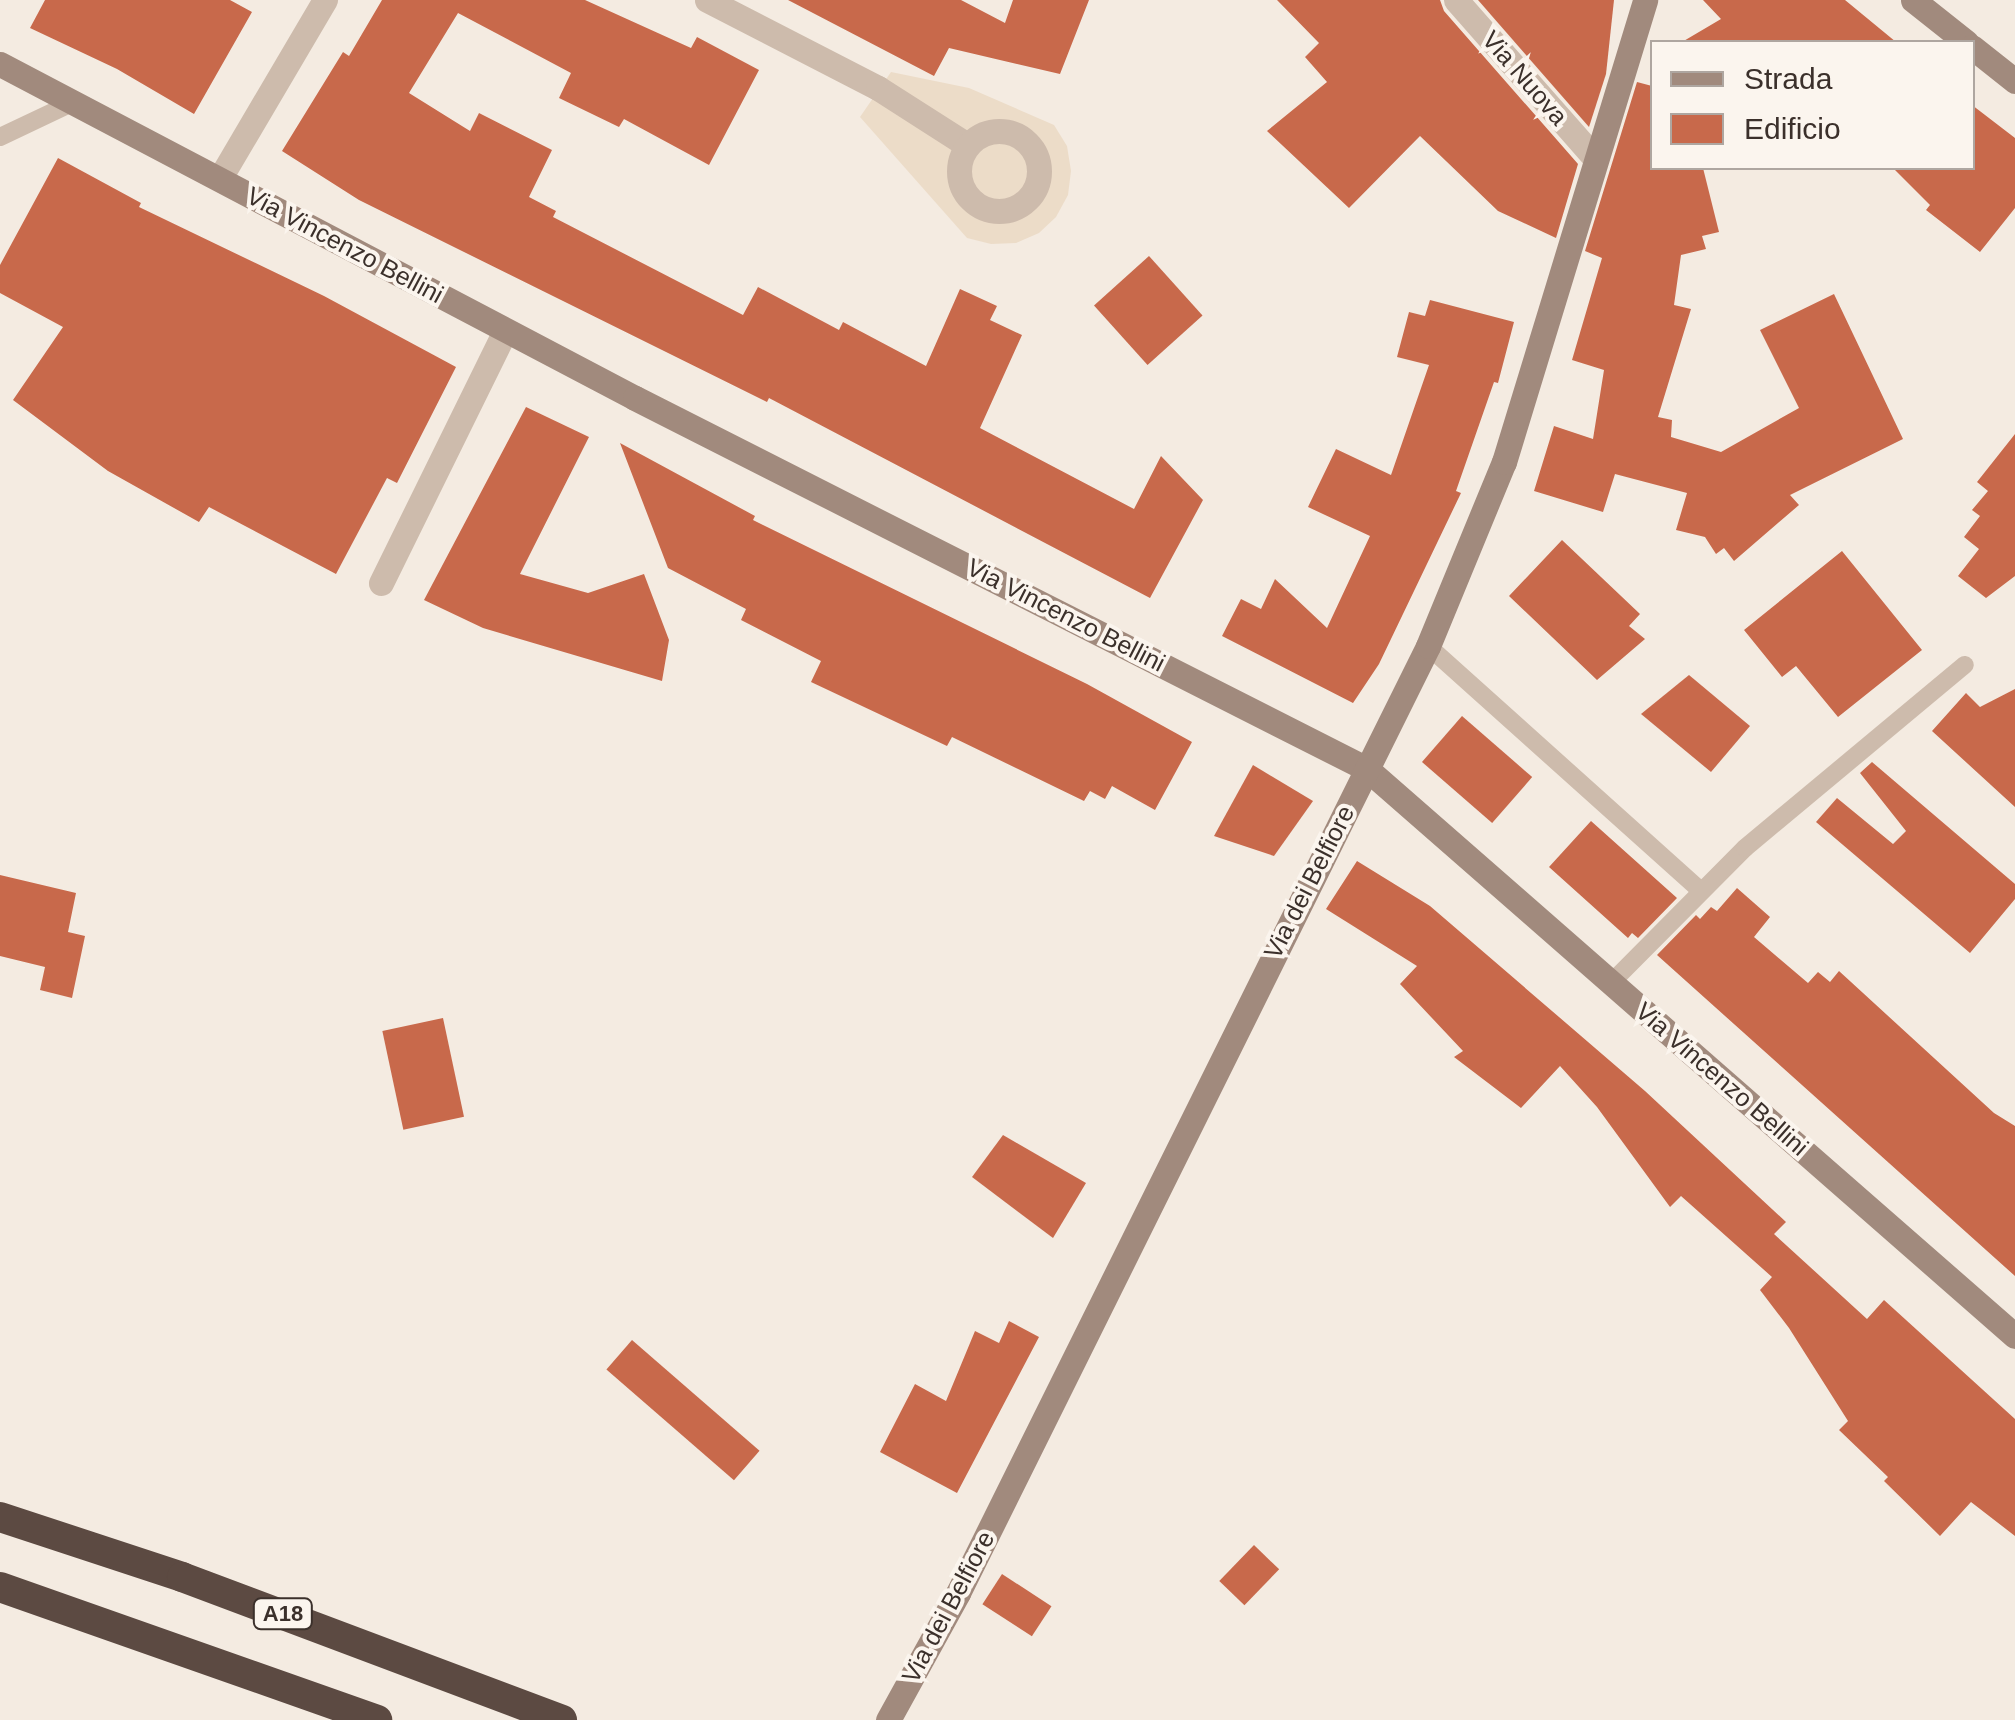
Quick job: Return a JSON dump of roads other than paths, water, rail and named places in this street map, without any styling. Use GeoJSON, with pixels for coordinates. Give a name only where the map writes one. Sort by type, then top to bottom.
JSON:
{"type":"FeatureCollection","features":[{"type":"Feature","properties":{"kind":"highway","name":"A18"},"geometry":{"type":"LineString","coordinates":[[0,1517],[182,1577],[562,1720]]}},
{"type":"Feature","properties":{"kind":"highway"},"geometry":{"type":"LineString","coordinates":[[0,1587],[377,1720]]}},
{"type":"Feature","properties":{"kind":"street"},"geometry":{"type":"LineString","coordinates":[[220,178],[325,0]]}},
{"type":"Feature","properties":{"kind":"street"},"geometry":{"type":"LineString","coordinates":[[707,0],[878,88],[967,145]]}},
{"type":"Feature","properties":{"kind":"street","name":"Via Nuova"},"geometry":{"type":"LineString","coordinates":[[1456,0],[1594,157]]}},
{"type":"Feature","properties":{"kind":"street"},"geometry":{"type":"LineString","coordinates":[[1913,0],[1963,40]]}},
{"type":"Feature","properties":{"kind":"street","name":"Via dei Belfiore"},"geometry":{"type":"LineString","coordinates":[[888,1720],[958,1593],[1428,646],[1504,462],[1642,3]]}},
{"type":"Feature","properties":{"kind":"street"},"geometry":{"type":"LineString","coordinates":[[1975,49],[2015,81]]}},
{"type":"Feature","properties":{"kind":"street","name":"Via Vincenzo Bellini"},"geometry":{"type":"LineString","coordinates":[[0,64],[505,331],[1367,769],[2015,1336]]}},
{"type":"Feature","properties":{"kind":"street"},"geometry":{"type":"LineString","coordinates":[[381,584],[505,331]]}},
{"type":"Feature","properties":{"kind":"lane"},"geometry":{"type":"LineString","coordinates":[[0,137],[74,102]]}},
{"type":"Feature","properties":{"kind":"lane"},"geometry":{"type":"LineString","coordinates":[[1428,646],[1699,890]]}},
{"type":"Feature","properties":{"kind":"lane"},"geometry":{"type":"LineString","coordinates":[[1611,982],[1699,890],[1965,665]]}}]}
